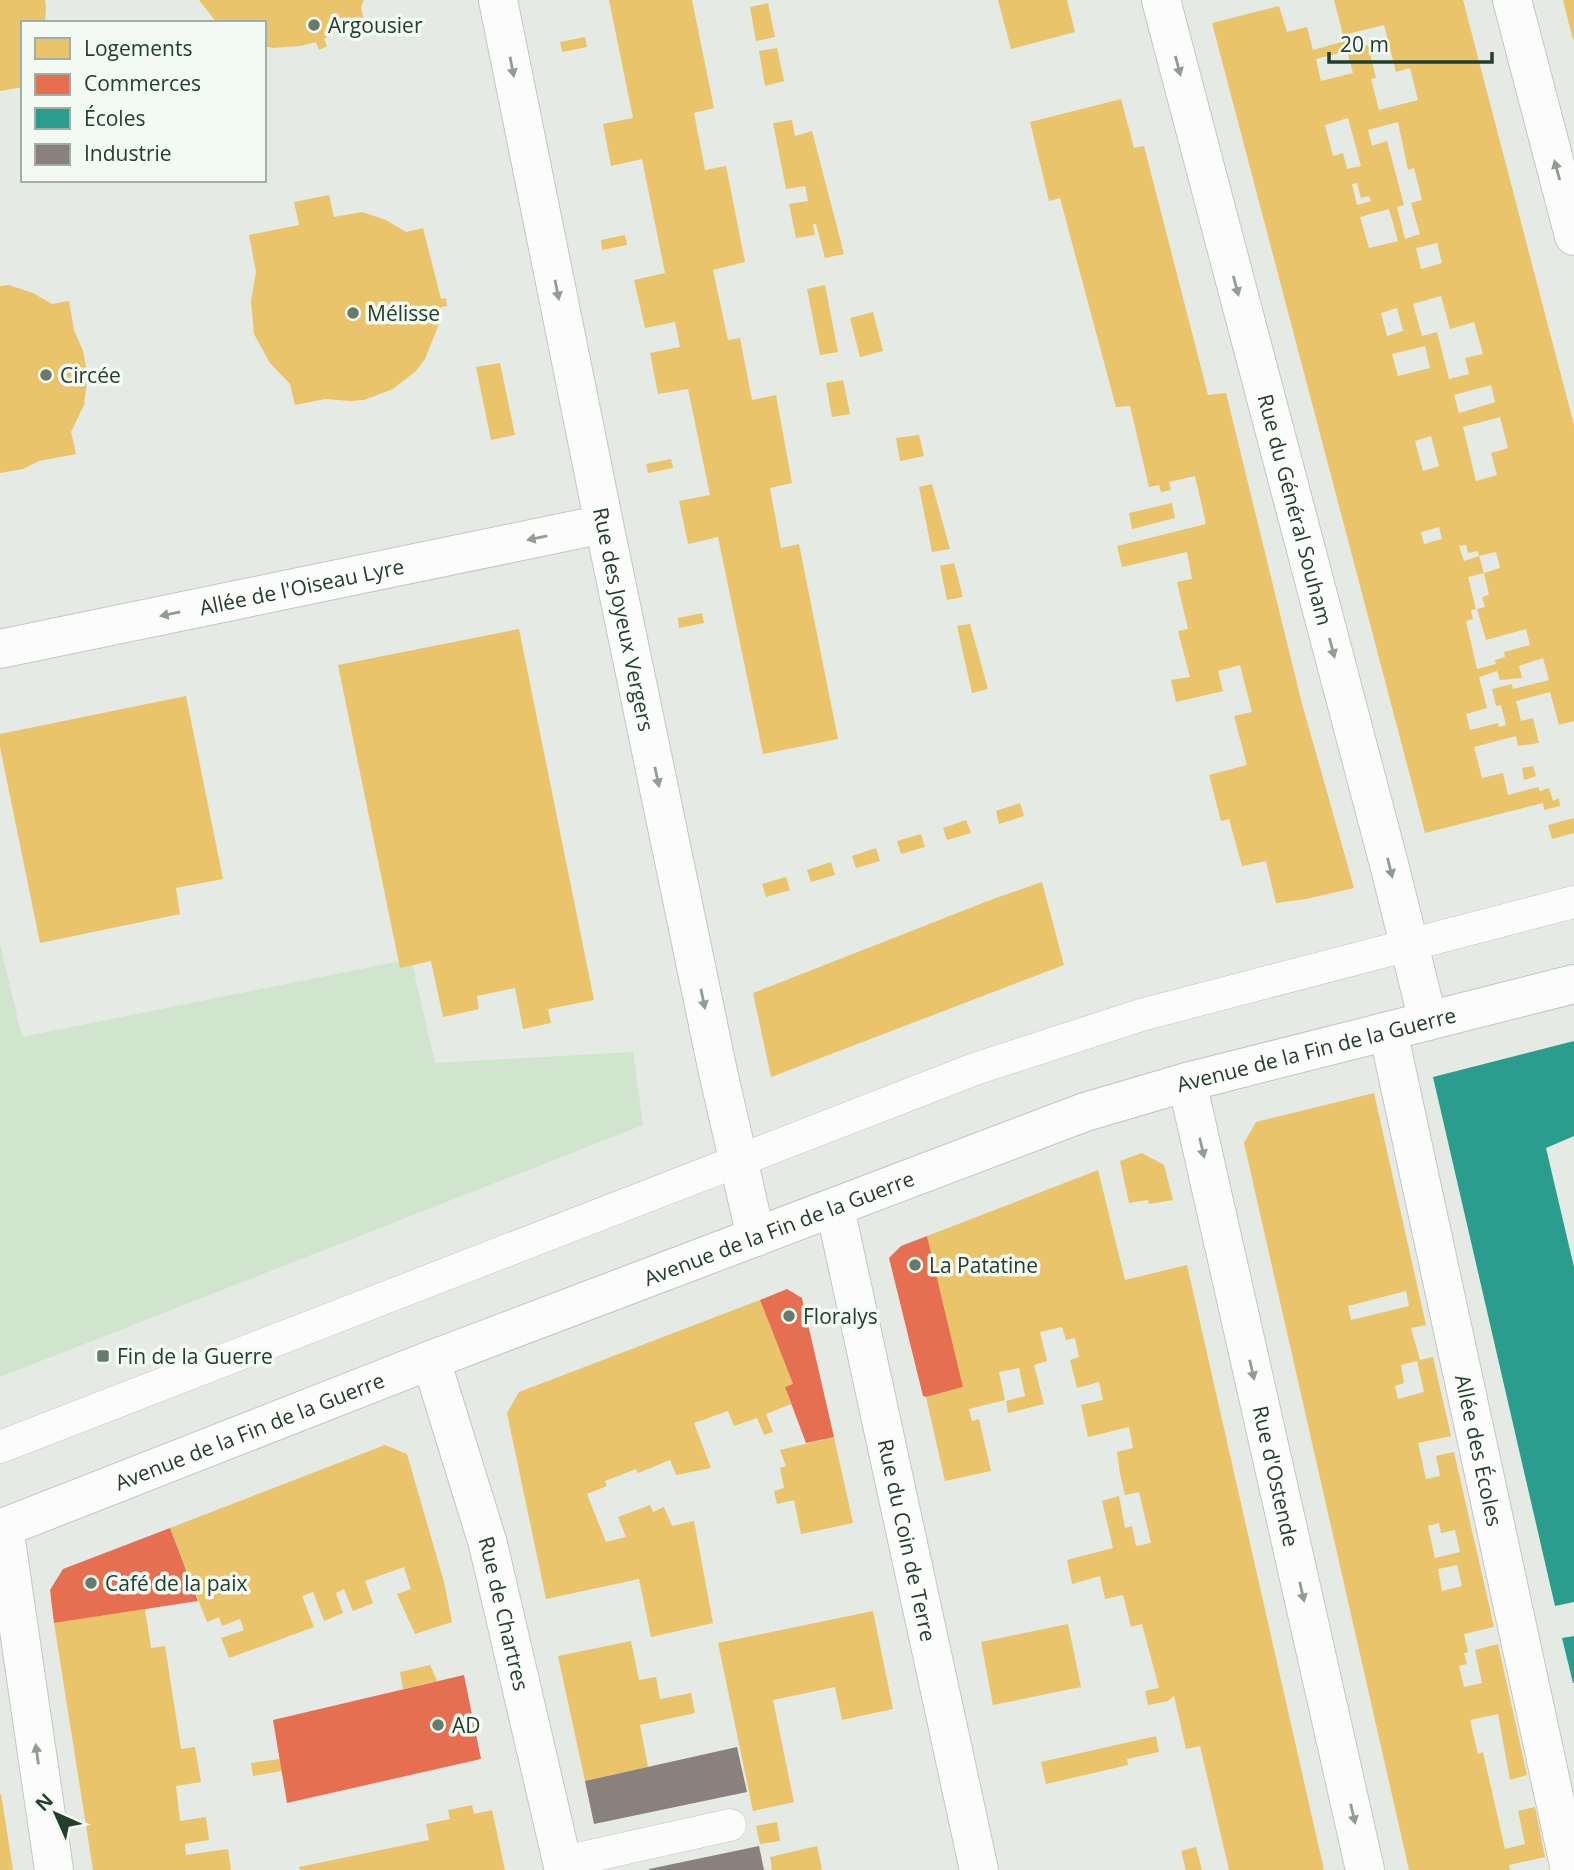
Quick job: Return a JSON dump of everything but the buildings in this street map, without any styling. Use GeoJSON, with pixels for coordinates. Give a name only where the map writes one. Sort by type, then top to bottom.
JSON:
{"type":"FeatureCollection","features":[{"type":"Feature","properties":{"kind":"street","name":"Rue des Joyeux Vergers"},"geometry":{"type":"LineString","coordinates":[[498,0],[604,524],[756,1237]]}},
{"type":"Feature","properties":{"kind":"street","name":"Rue du Général Souham"},"geometry":{"type":"LineString","coordinates":[[1161,0],[1428,1021]]}},
{"type":"Feature","properties":{"kind":"street"},"geometry":{"type":"LineString","coordinates":[[1512,0],[1574,236]]}},
{"type":"Feature","properties":{"kind":"street","name":"Allée de l'Oiseau Lyre"},"geometry":{"type":"LineString","coordinates":[[0,649],[604,524]]}},
{"type":"Feature","properties":{"kind":"street","name":"Avenue de la Fin de la Guerre"},"geometry":{"type":"LineString","coordinates":[[2,1528],[431,1360],[1085,1112],[1186,1082],[1574,984]]}},
{"type":"Feature","properties":{"kind":"street","name":"Allée des Écoles"},"geometry":{"type":"LineString","coordinates":[[1388,1031],[1570,1870]]}},
{"type":"Feature","properties":{"kind":"street","name":"Rue d'Ostende"},"geometry":{"type":"LineString","coordinates":[[1186,1082],[1366,1870]]}},
{"type":"Feature","properties":{"kind":"street","name":"Rue du Coin de Terre"},"geometry":{"type":"LineString","coordinates":[[835,1208],[979,1870]]}},
{"type":"Feature","properties":{"kind":"street","name":"Rue de Chartres"},"geometry":{"type":"LineString","coordinates":[[431,1360],[488,1544],[563,1866]]}},
{"type":"Feature","properties":{"kind":"street"},"geometry":{"type":"LineString","coordinates":[[2,1528],[54,1870]]}},
{"type":"Feature","properties":{"kind":"lane"},"geometry":{"type":"LineString","coordinates":[[0,1447],[975,1069],[1141,1015],[1574,902]]}},
{"type":"Feature","properties":{"kind":"lane"},"geometry":{"type":"LineString","coordinates":[[563,1866],[730,1825]]}},
{"type":"Feature","properties":{"kind":"green space"},"geometry":{"type":"Polygon","coordinates":[[[0,944],[22,1037],[411,959],[435,1063],[633,1052],[643,1125],[0,1377],[0,944]]]}},
{"type":"Feature","properties":{"kind":"place","name":"Argousier"},"geometry":{"type":"Point","coordinates":[314,25]}},
{"type":"Feature","properties":{"kind":"place","name":"Mélisse"},"geometry":{"type":"Point","coordinates":[353,313]}},
{"type":"Feature","properties":{"kind":"place","name":"Circée"},"geometry":{"type":"Point","coordinates":[46,375]}},
{"type":"Feature","properties":{"kind":"place","name":"La Patatine"},"geometry":{"type":"Point","coordinates":[915,1265]}},
{"type":"Feature","properties":{"kind":"place","name":"Floralys"},"geometry":{"type":"Point","coordinates":[789,1316]}},
{"type":"Feature","properties":{"kind":"place","name":"Fin de la Guerre"},"geometry":{"type":"Point","coordinates":[103,1356]}},
{"type":"Feature","properties":{"kind":"place","name":"Café de la paix"},"geometry":{"type":"Point","coordinates":[91,1583]}},
{"type":"Feature","properties":{"kind":"place","name":"AD"},"geometry":{"type":"Point","coordinates":[438,1725]}}]}
